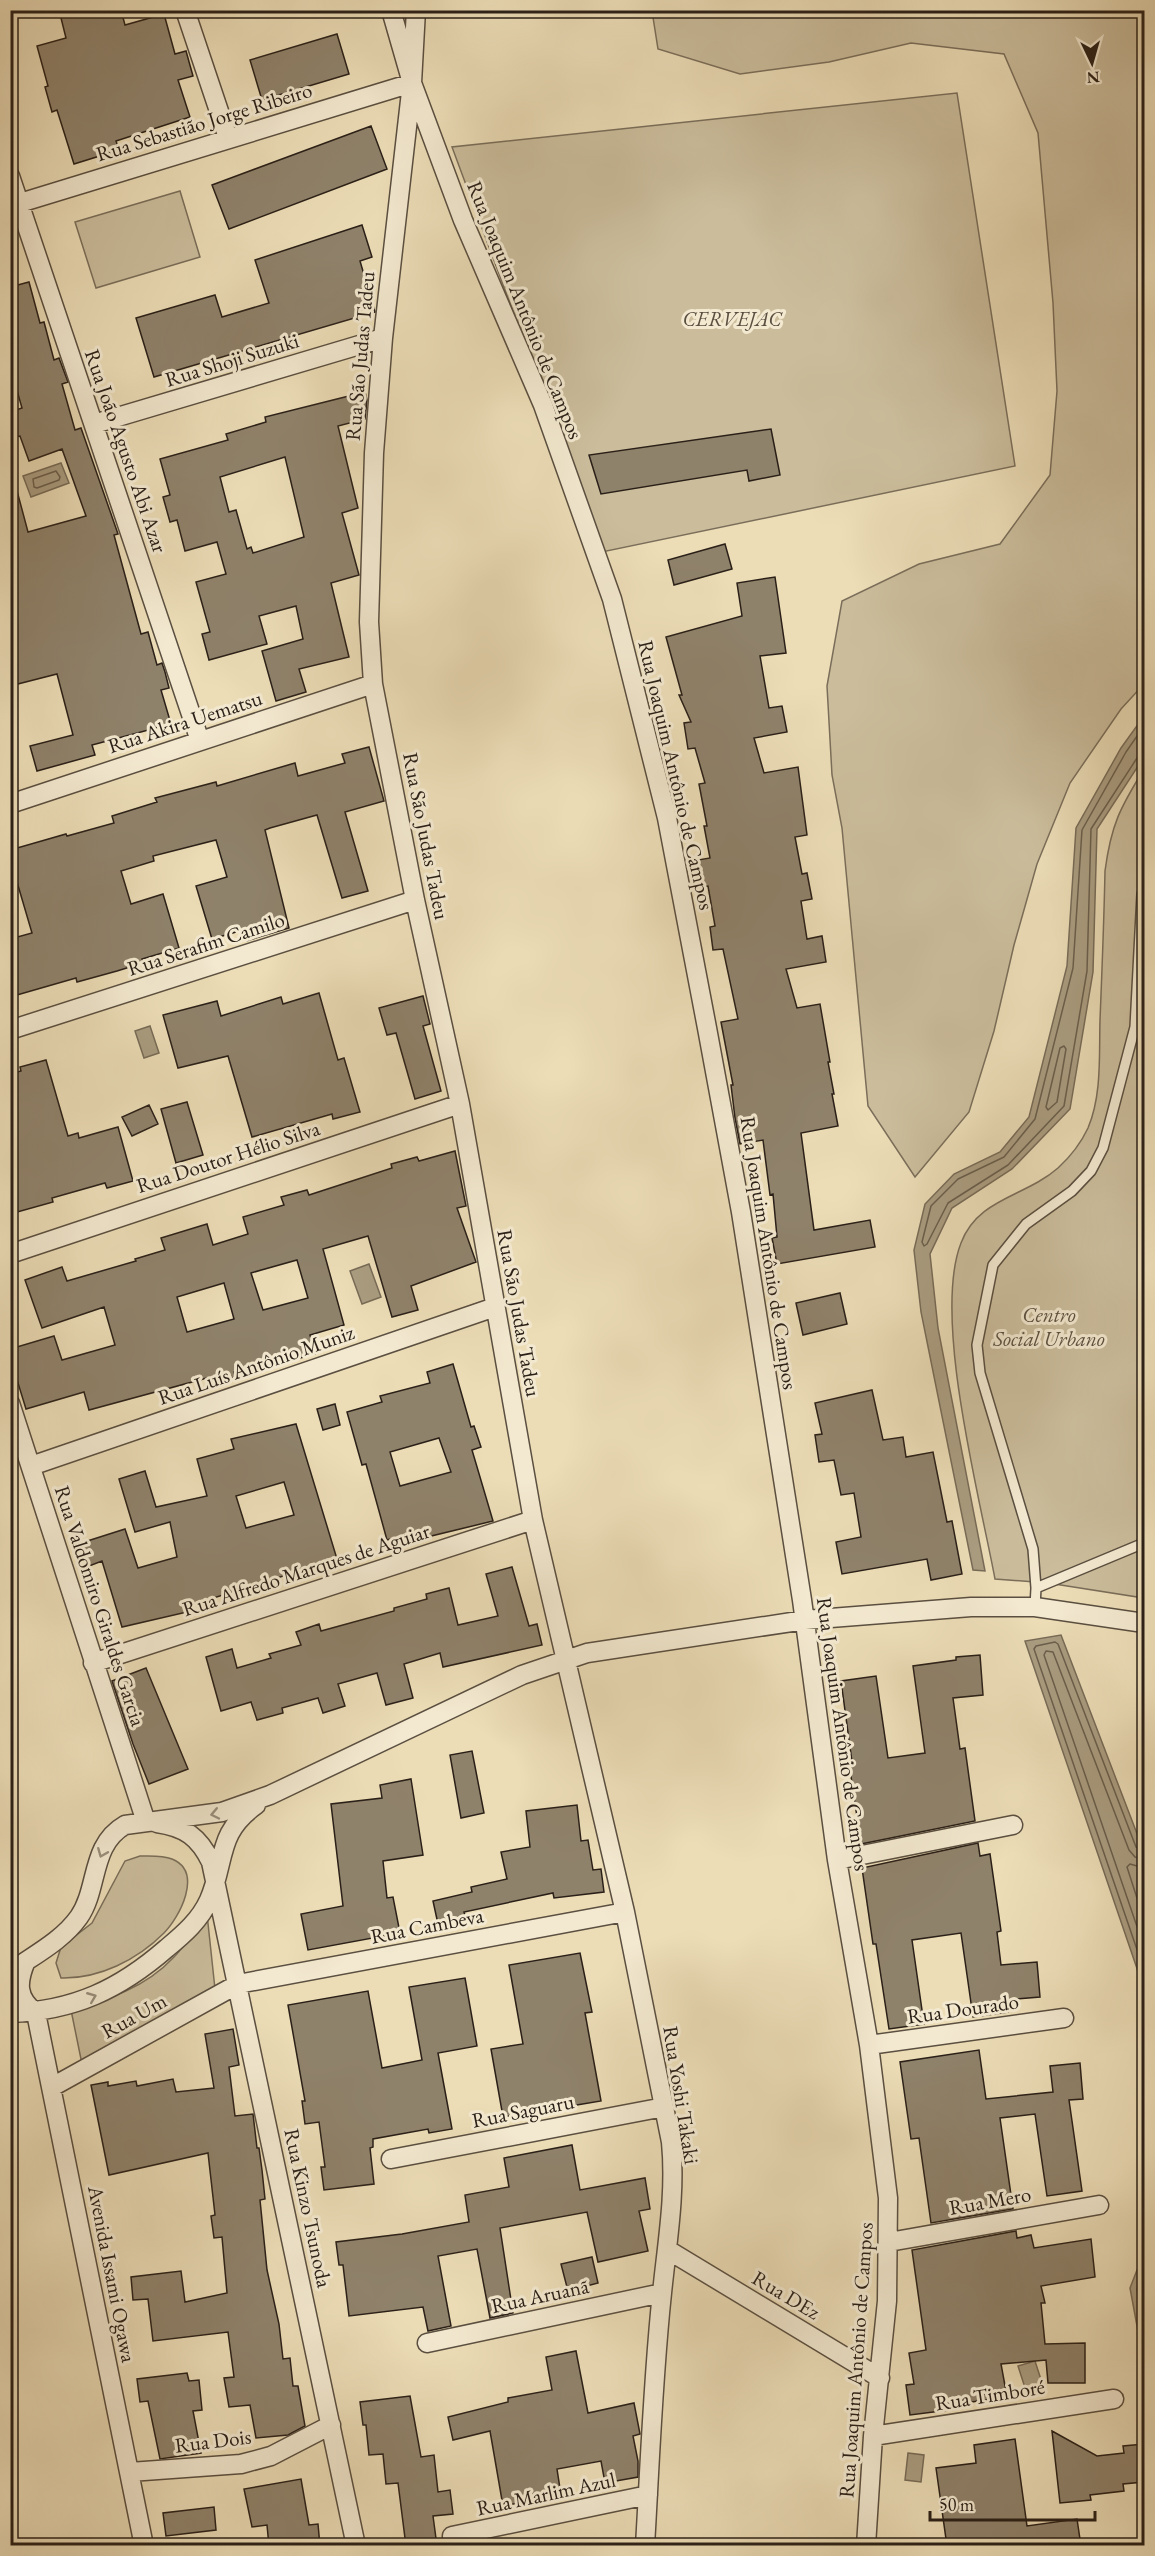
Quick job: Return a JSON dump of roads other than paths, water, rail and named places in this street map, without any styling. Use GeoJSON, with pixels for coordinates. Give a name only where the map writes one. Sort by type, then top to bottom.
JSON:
{"type":"FeatureCollection","features":[{"type":"Feature","properties":{"kind":"street"},"geometry":{"type":"LineString","coordinates":[[185,10],[228,138]]}},
{"type":"Feature","properties":{"kind":"street","name":"Rua Joaquim Antônio de Campos"},"geometry":{"type":"LineString","coordinates":[[391,10],[412,82],[463,220],[543,405],[602,567],[620,628],[667,818],[707,1028],[741,1212],[805,1620],[837,1860],[869,2045],[888,2198],[888,2290],[873,2436],[866,2546]]}},
{"type":"Feature","properties":{"kind":"street","name":"Rua São Judas Tadeu"},"geometry":{"type":"LineString","coordinates":[[416,10],[412,82],[383,339],[374,453],[369,622],[373,684],[415,900],[460,1104],[533,1520],[566,1659]]}},
{"type":"Feature","properties":{"kind":"street","name":"Rua Sebastião Jorge Ribeiro"},"geometry":{"type":"LineString","coordinates":[[15,205],[412,82]]}},
{"type":"Feature","properties":{"kind":"street","name":"Rua João Agusto Abi Azar"},"geometry":{"type":"LineString","coordinates":[[10,176],[15,205],[94,424],[200,741]]}},
{"type":"Feature","properties":{"kind":"street","name":"Rua Shoji Suzuki"},"geometry":{"type":"LineString","coordinates":[[94,424],[383,339]]}},
{"type":"Feature","properties":{"kind":"street","name":"Rua Akira Uematsu"},"geometry":{"type":"LineString","coordinates":[[10,804],[373,684]]}},
{"type":"Feature","properties":{"kind":"street","name":"Rua Serafim Camilo"},"geometry":{"type":"LineString","coordinates":[[10,1030],[415,900]]}},
{"type":"Feature","properties":{"kind":"street","name":"Rua Doutor Hélio Silva"},"geometry":{"type":"LineString","coordinates":[[10,1254],[460,1104]]}},
{"type":"Feature","properties":{"kind":"street","name":"Rua Luís Antônio Muniz"},"geometry":{"type":"LineString","coordinates":[[31,1466],[495,1307]]}},
{"type":"Feature","properties":{"kind":"street","name":"Rua Valdomiro Giraldes Garcia"},"geometry":{"type":"LineString","coordinates":[[10,1403],[146,1822]]}},
{"type":"Feature","properties":{"kind":"street","name":"Rua Alfredo Marques de Aguiar"},"geometry":{"type":"LineString","coordinates":[[93,1663],[533,1520]]}},
{"type":"Feature","properties":{"kind":"street"},"geometry":{"type":"LineString","coordinates":[[10,1972],[56,1941],[78,1919],[86,1907],[100,1854],[114,1831],[125,1825],[222,1812],[270,1795],[507,1682],[566,1659],[608,1649],[805,1620],[971,1607],[1035,1606],[1144,1623]]}},
{"type":"Feature","properties":{"kind":"street","name":"Rua Yoshi Takaki"},"geometry":{"type":"LineString","coordinates":[[566,1659],[625,1912],[664,2107],[673,2166],[645,2546]]}},
{"type":"Feature","properties":{"kind":"street"},"geometry":{"type":"LineString","coordinates":[[10,2013],[36,2013],[91,1998],[132,1977],[184,1934],[205,1908],[232,1826],[242,1815],[270,1795]]}},
{"type":"Feature","properties":{"kind":"street","name":"Rua Kinzo Tsunoda"},"geometry":{"type":"LineString","coordinates":[[146,1822],[166,1825],[193,1836],[203,1846],[216,1880],[356,2546]]}},
{"type":"Feature","properties":{"kind":"street"},"geometry":{"type":"LineString","coordinates":[[837,1860],[1013,1825]]}},
{"type":"Feature","properties":{"kind":"street","name":"Rua Cambeva"},"geometry":{"type":"LineString","coordinates":[[238,1984],[625,1912]]}},
{"type":"Feature","properties":{"kind":"street"},"geometry":{"type":"LineString","coordinates":[[26,1961],[21,1974],[19,1992],[26,2006],[36,2013]]}},
{"type":"Feature","properties":{"kind":"street","name":"Rua Um"},"geometry":{"type":"LineString","coordinates":[[51,2087],[238,1984]]}},
{"type":"Feature","properties":{"kind":"street","name":"Avenida Issami Ogawa"},"geometry":{"type":"LineString","coordinates":[[36,2013],[144,2546]]}},
{"type":"Feature","properties":{"kind":"street","name":"Rua Dourado"},"geometry":{"type":"LineString","coordinates":[[869,2045],[1064,2018]]}},
{"type":"Feature","properties":{"kind":"street","name":"Rua Saguaru"},"geometry":{"type":"LineString","coordinates":[[391,2159],[664,2107]]}},
{"type":"Feature","properties":{"kind":"street","name":"Rua Mero"},"geometry":{"type":"LineString","coordinates":[[889,2242],[1099,2205]]}},
{"type":"Feature","properties":{"kind":"street","name":"Rua DEz"},"geometry":{"type":"LineString","coordinates":[[668,2250],[880,2378]]}},
{"type":"Feature","properties":{"kind":"street","name":"Rua Aruanã"},"geometry":{"type":"LineString","coordinates":[[427,2343],[662,2293]]}},
{"type":"Feature","properties":{"kind":"street","name":"Rua Timboré"},"geometry":{"type":"LineString","coordinates":[[873,2436],[1114,2399]]}},
{"type":"Feature","properties":{"kind":"street","name":"Rua Dois"},"geometry":{"type":"LineString","coordinates":[[130,2472],[241,2464],[272,2456],[331,2425]]}},
{"type":"Feature","properties":{"kind":"street","name":"Rua Marlim Azul"},"geometry":{"type":"LineString","coordinates":[[452,2536],[648,2495]]}},
{"type":"Feature","properties":{"kind":"lane"},"geometry":{"type":"LineString","coordinates":[[1035,1606],[1033,1549],[980,1372],[977,1345],[993,1265],[1026,1224],[1072,1191],[1091,1171],[1103,1148],[1135,1027],[1142,894]]}},
{"type":"Feature","properties":{"kind":"lane"},"geometry":{"type":"LineString","coordinates":[[1036,1588],[1144,1543]]}},
{"type":"Feature","properties":{"kind":"water"},"geometry":{"type":"Polygon","coordinates":[[[61,463],[69,483],[31,497],[23,476],[61,463]]]}},
{"type":"Feature","properties":{"kind":"water"},"geometry":{"type":"Polygon","coordinates":[[[1144,716],[1144,757],[1097,829],[1093,972],[1070,1109],[1012,1169],[952,1208],[930,1254],[938,1328],[985,1571],[973,1570],[921,1312],[914,1250],[925,1204],[954,1174],[1000,1152],[1029,1117],[1067,966],[1076,828],[1121,748],[1144,716]]]}},
{"type":"Feature","properties":{"kind":"water"},"geometry":{"type":"Polygon","coordinates":[[[150,1026],[159,1053],[144,1058],[135,1031],[150,1026]]]}},
{"type":"Feature","properties":{"kind":"water"},"geometry":{"type":"Polygon","coordinates":[[[369,1264],[381,1297],[362,1304],[350,1271],[369,1264]]]}},
{"type":"Feature","properties":{"kind":"water"},"geometry":{"type":"Polygon","coordinates":[[[1061,1635],[1144,1852],[1144,1989],[1025,1641],[1061,1635]]]}},
{"type":"Feature","properties":{"kind":"water"},"geometry":{"type":"Polygon","coordinates":[[[1144,2252],[1144,2364],[1130,2288],[1144,2252]]]}},
{"type":"Feature","properties":{"kind":"water"},"geometry":{"type":"Polygon","coordinates":[[[1035,2361],[1045,2392],[1028,2397],[1018,2366],[1035,2361]]]}},
{"type":"Feature","properties":{"kind":"water"},"geometry":{"type":"Polygon","coordinates":[[[908,2453],[924,2455],[921,2482],[905,2480],[908,2453]]]}},
{"type":"Feature","properties":{"kind":"park label","name":"CERVEJAC"},"geometry":{"type":"Point","coordinates":[732,319]}},
{"type":"Feature","properties":{"kind":"park label","name":"Centro Social Urbano"},"geometry":{"type":"Point","coordinates":[1049,1327]}}]}
